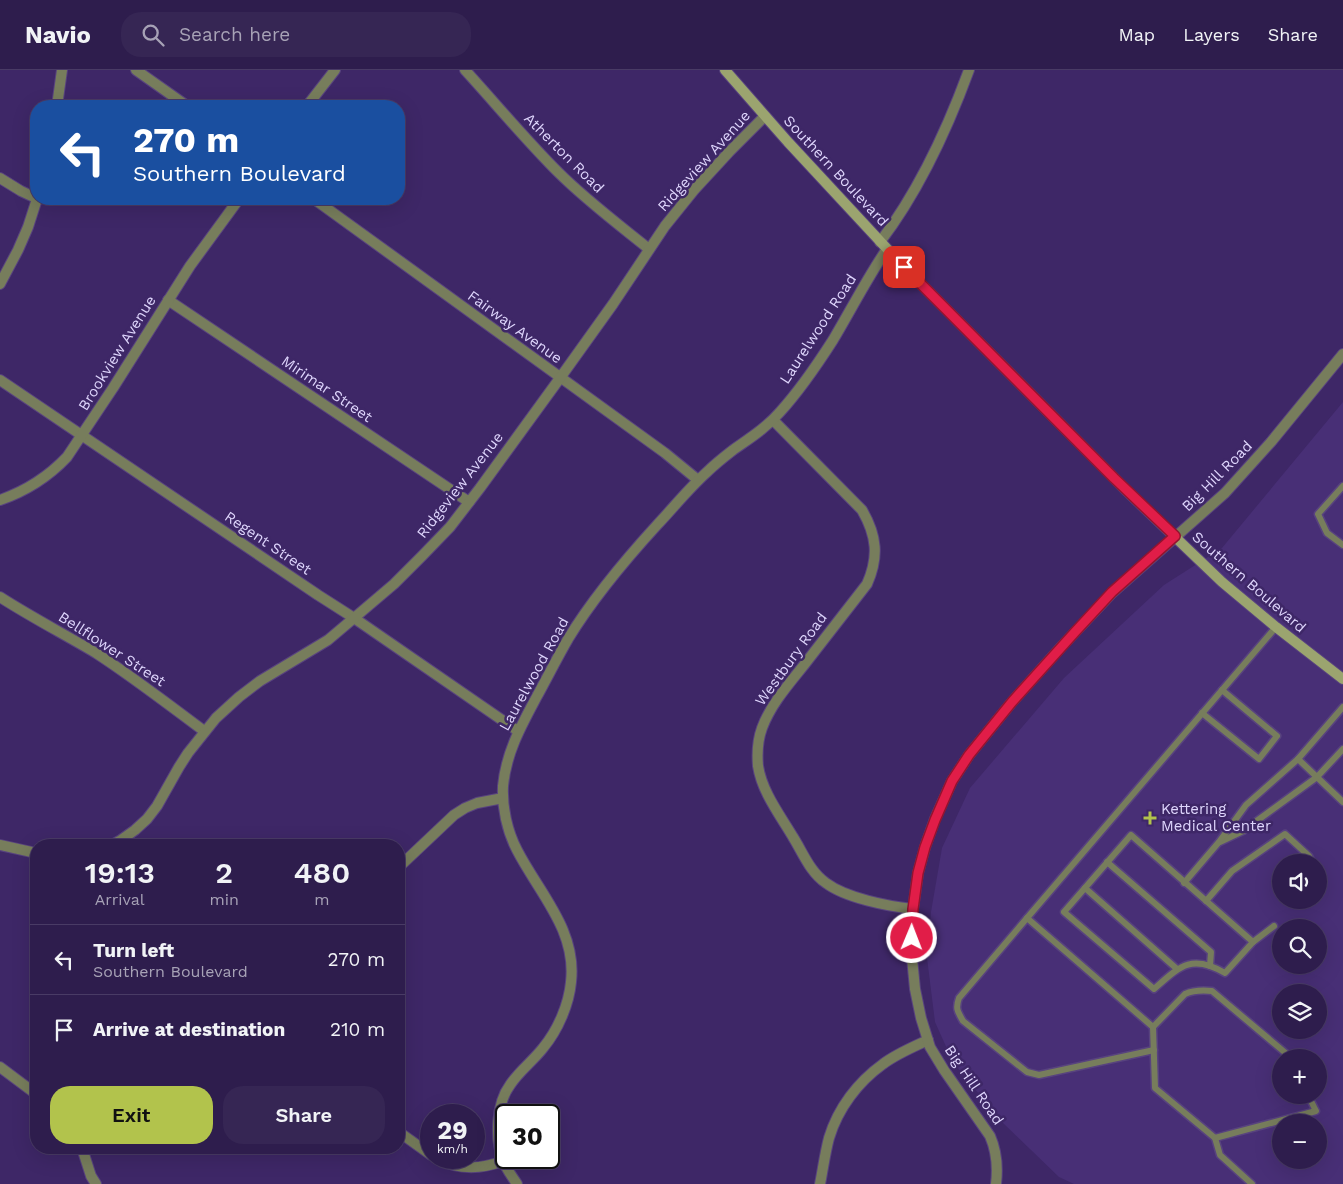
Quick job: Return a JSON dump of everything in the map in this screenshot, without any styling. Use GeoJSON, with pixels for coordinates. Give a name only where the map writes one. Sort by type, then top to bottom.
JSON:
{"type":"FeatureCollection","features":[{"type":"Feature","properties":{"kind":"street"},"geometry":{"type":"LineString","coordinates":[[58,100],[62,70]]}},
{"type":"Feature","properties":{"kind":"street"},"geometry":{"type":"LineString","coordinates":[[136,70],[178,100]]}},
{"type":"Feature","properties":{"kind":"street"},"geometry":{"type":"LineString","coordinates":[[312,100],[335,70]]}},
{"type":"Feature","properties":{"kind":"street","name":"Atherton Road"},"geometry":{"type":"LineString","coordinates":[[465,70],[530,143],[560,173],[591,202],[649,249]]}},
{"type":"Feature","properties":{"kind":"street","name":"Southern Boulevard"},"geometry":{"type":"LineString","coordinates":[[725,70],[884,246],[994,359],[1222,582],[1343,679]]}},
{"type":"Feature","properties":{"kind":"street","name":"Laurelwood Road"},"geometry":{"type":"LineString","coordinates":[[501,1104],[509,1085],[544,1048],[553,1033],[567,1000],[572,970],[566,935],[560,920],[517,850],[504,810],[503,798],[506,766],[518,731],[564,646],[584,614],[641,542],[698,480],[730,452],[757,434],[773,420],[818,363],[875,268],[884,246],[948,124],[969,70]]}},
{"type":"Feature","properties":{"kind":"street","name":"Ridgeview Avenue"},"geometry":{"type":"LineString","coordinates":[[121,839],[147,819],[157,806],[179,767],[204,731],[216,718],[260,681],[328,640],[394,584],[450,527],[613,304],[649,249],[694,190],[765,116]]}},
{"type":"Feature","properties":{"kind":"street"},"geometry":{"type":"LineString","coordinates":[[0,178],[30,195]]}},
{"type":"Feature","properties":{"kind":"street"},"geometry":{"type":"LineString","coordinates":[[0,284],[18,250],[35,205]]}},
{"type":"Feature","properties":{"kind":"street","name":"Brookview Avenue"},"geometry":{"type":"LineString","coordinates":[[0,500],[39,482],[67,457],[190,266],[236,205]]}},
{"type":"Feature","properties":{"kind":"street","name":"Fairway Avenue"},"geometry":{"type":"LineString","coordinates":[[322,205],[665,453],[698,480]]}},
{"type":"Feature","properties":{"kind":"street","name":"Mirimar Street"},"geometry":{"type":"LineString","coordinates":[[168,300],[470,502]]}},
{"type":"Feature","properties":{"kind":"street","name":"Big Hill Road"},"geometry":{"type":"LineString","coordinates":[[996,1184],[997,1160],[995,1147],[990,1136],[944,1070],[930,1046],[921,1018],[915,989],[912,958],[913,909],[918,873],[935,820],[952,781],[969,755],[1012,702],[1112,592],[1225,493],[1271,442],[1343,354]]}},
{"type":"Feature","properties":{"kind":"street","name":"Regent Street"},"geometry":{"type":"LineString","coordinates":[[0,380],[354,618],[518,731]]}},
{"type":"Feature","properties":{"kind":"street","name":"Westbury Road"},"geometry":{"type":"LineString","coordinates":[[773,420],[862,510],[874,534],[875,559],[867,584],[785,689],[768,714],[761,730],[758,766],[770,797],[804,859],[820,878],[836,890],[848,895],[913,909]]}},
{"type":"Feature","properties":{"kind":"street","name":"Bellflower Street"},"geometry":{"type":"LineString","coordinates":[[0,597],[97,654],[204,731]]}},
{"type":"Feature","properties":{"kind":"street"},"geometry":{"type":"LineString","coordinates":[[405,861],[454,815],[477,803],[503,798]]}},
{"type":"Feature","properties":{"kind":"street"},"geometry":{"type":"LineString","coordinates":[[0,844],[30,852]]}},
{"type":"Feature","properties":{"kind":"street"},"geometry":{"type":"LineString","coordinates":[[820,1184],[830,1137],[844,1106],[853,1092],[884,1063],[928,1040]]}},
{"type":"Feature","properties":{"kind":"street"},"geometry":{"type":"LineString","coordinates":[[0,1067],[30,1090]]}},
{"type":"Feature","properties":{"kind":"street"},"geometry":{"type":"LineString","coordinates":[[405,1136],[420,1147]]}},
{"type":"Feature","properties":{"kind":"street"},"geometry":{"type":"LineString","coordinates":[[84,1154],[90,1176],[96,1184]]}},
{"type":"Feature","properties":{"kind":"street","name":"Laurelwood Road"},"geometry":{"type":"LineString","coordinates":[[508,1169],[517,1184]]}},
{"type":"Feature","properties":{"kind":"lane"},"geometry":{"type":"LineString","coordinates":[[1343,486],[1318,514],[1327,532],[1343,545]]}},
{"type":"Feature","properties":{"kind":"lane"},"geometry":{"type":"LineString","coordinates":[[1154,1050],[1039,1076],[1027,1072],[964,1021],[956,1006],[959,998],[1276,627]]}},
{"type":"Feature","properties":{"kind":"lane"},"geometry":{"type":"LineString","coordinates":[[1202,713],[1258,758],[1271,744],[1277,736],[1222,690]]}},
{"type":"Feature","properties":{"kind":"lane"},"geometry":{"type":"LineString","coordinates":[[1184,883],[1219,842],[1246,805],[1298,760],[1343,707]]}},
{"type":"Feature","properties":{"kind":"lane"},"geometry":{"type":"LineString","coordinates":[[1219,842],[1243,831],[1317,777],[1343,749]]}},
{"type":"Feature","properties":{"kind":"lane"},"geometry":{"type":"LineString","coordinates":[[1298,760],[1343,802]]}},
{"type":"Feature","properties":{"kind":"lane"},"geometry":{"type":"LineString","coordinates":[[1206,901],[1232,871],[1285,834],[1306,854]]}},
{"type":"Feature","properties":{"kind":"lane"},"geometry":{"type":"LineString","coordinates":[[1253,942],[1131,835],[1064,912],[1154,990],[1177,970],[1188,964],[1200,963],[1225,973],[1253,942],[1272,928]]}},
{"type":"Feature","properties":{"kind":"lane"},"geometry":{"type":"LineString","coordinates":[[1107,862],[1212,952],[1210,966]]}},
{"type":"Feature","properties":{"kind":"lane"},"geometry":{"type":"LineString","coordinates":[[1085,888],[1177,970]]}},
{"type":"Feature","properties":{"kind":"lane"},"geometry":{"type":"LineString","coordinates":[[1027,918],[1153,1027]]}},
{"type":"Feature","properties":{"kind":"lane"},"geometry":{"type":"LineString","coordinates":[[1252,1184],[1220,1155],[1215,1138],[1155,1088],[1153,1027],[1185,994],[1202,990],[1212,991],[1281,1049]]}},
{"type":"Feature","properties":{"kind":"lane"},"geometry":{"type":"LineString","coordinates":[[1215,1138],[1316,1111],[1312,1104]]}},
{"type":"Feature","properties":{"kind":"shaded area","name":"Kettering Medical Center"},"geometry":{"type":"Polygon","coordinates":[[[1343,402],[1343,1184],[1074,1184],[1059,1177],[1001,1121],[953,1062],[935,1022],[927,958],[931,912],[942,848],[970,788],[1064,678],[1164,585],[1222,548],[1343,402]]]}},
{"type":"Feature","properties":{"kind":"place","name":"Kettering Medical Center"},"geometry":{"type":"Point","coordinates":[1150,818]}},
{"type":"Feature","properties":{"kind":"route"},"geometry":{"type":"LineString","coordinates":[[904,267],[1114,478],[1175,536],[1112,592],[1012,702],[969,755],[952,781],[925,847],[918,873],[913,909],[912,938]]}}]}
